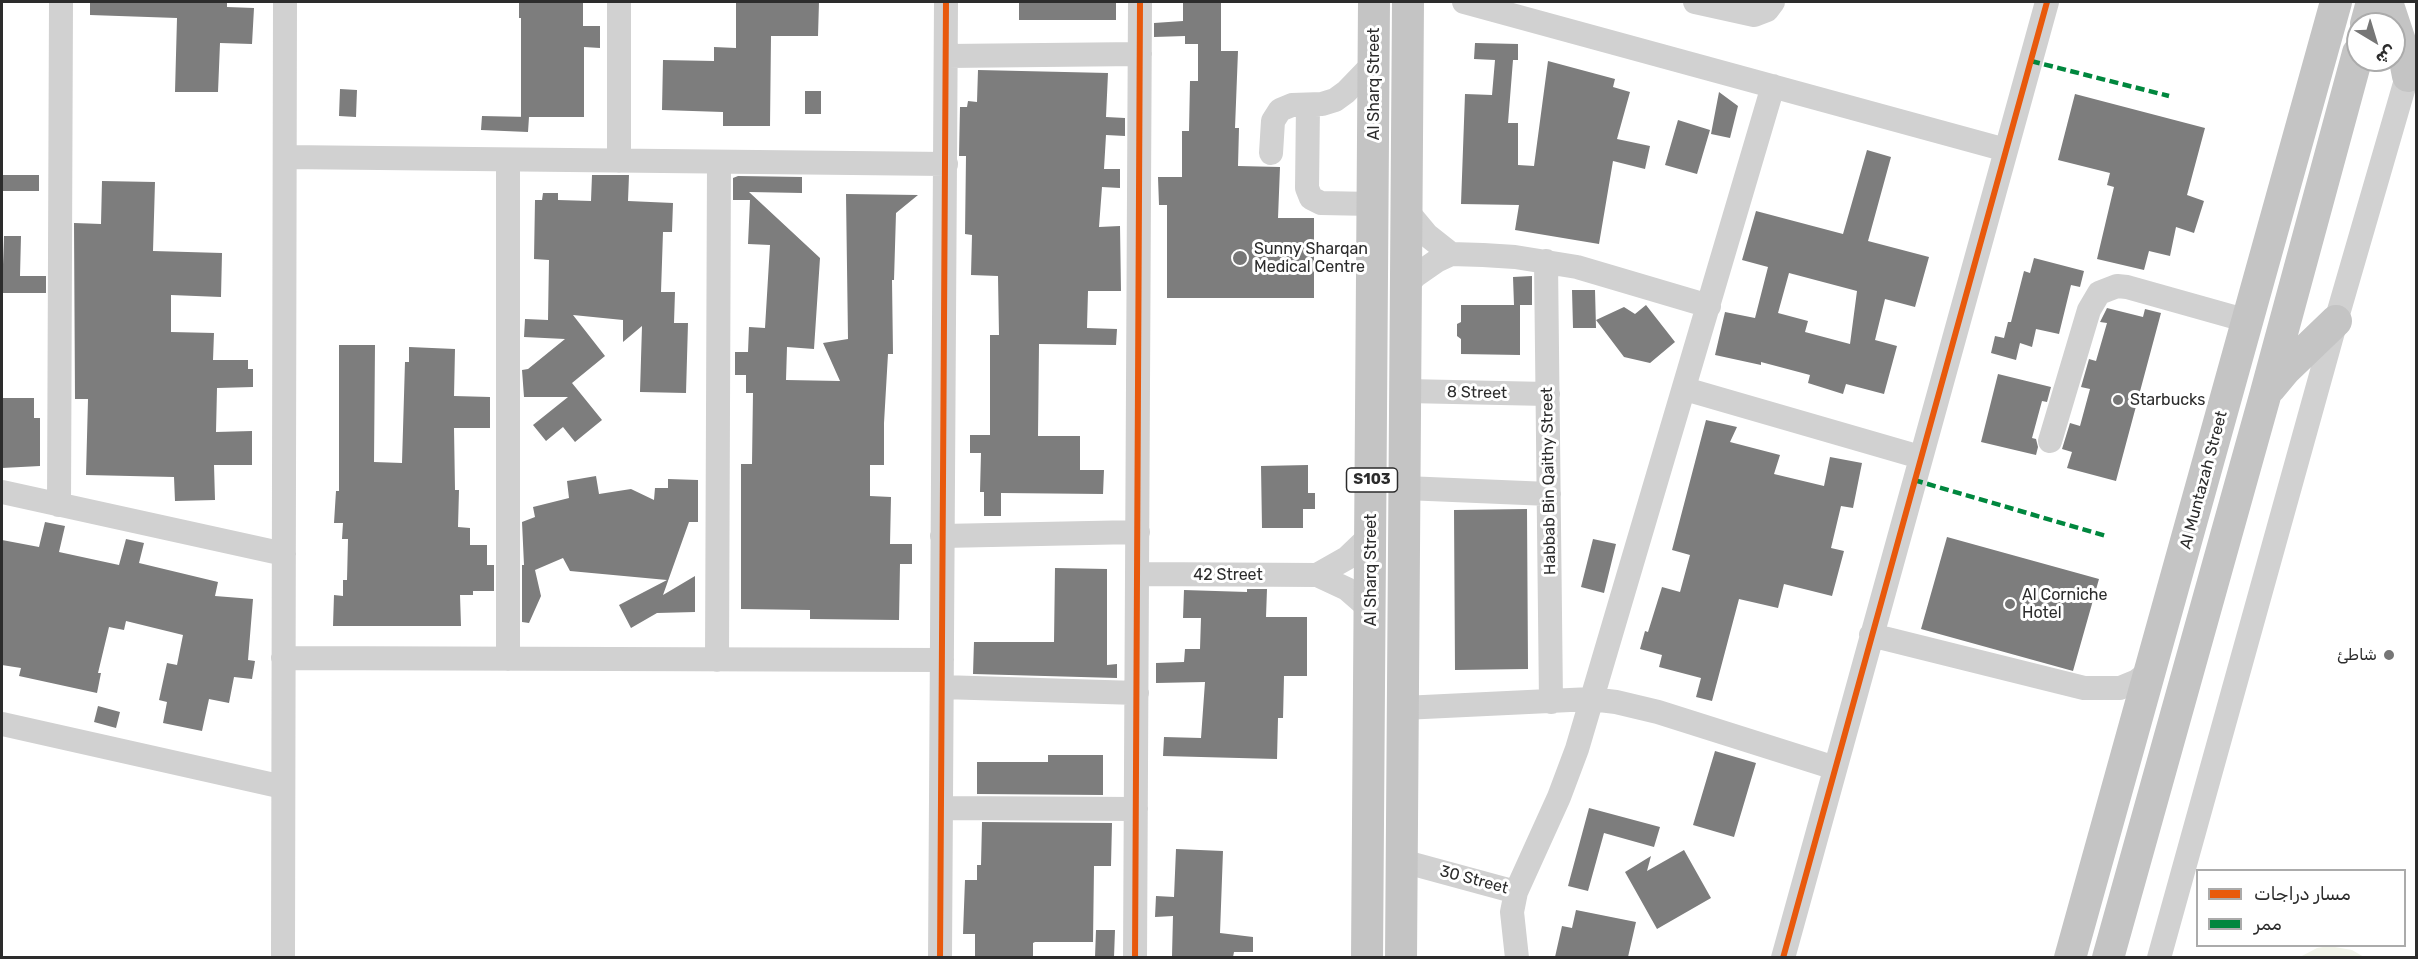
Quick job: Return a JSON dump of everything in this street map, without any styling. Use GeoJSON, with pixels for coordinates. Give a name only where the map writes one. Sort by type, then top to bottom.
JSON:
{"type":"FeatureCollection","features":[{"type":"Feature","properties":{"kind":"main road","name":"Al Sharq Street"},"geometry":{"type":"LineString","coordinates":[[1367,957],[1374,2]]}},
{"type":"Feature","properties":{"kind":"main road","name":"Al Sharq Street"},"geometry":{"type":"LineString","coordinates":[[1401,957],[1408,2]]}},
{"type":"Feature","properties":{"kind":"main road","name":"Al Muntazah Street"},"geometry":{"type":"LineString","coordinates":[[2070,957],[2336,2]]}},
{"type":"Feature","properties":{"kind":"main road"},"geometry":{"type":"LineString","coordinates":[[2386,2],[2403,50],[2408,75]]}},
{"type":"Feature","properties":{"kind":"main road"},"geometry":{"type":"LineString","coordinates":[[1374,59],[1384,101],[1390,104],[1401,103],[1408,93]]}},
{"type":"Feature","properties":{"kind":"main road"},"geometry":{"type":"LineString","coordinates":[[2108,957],[2265,396],[2353,72]]}},
{"type":"Feature","properties":{"kind":"main road"},"geometry":{"type":"LineString","coordinates":[[2265,396],[2285,370],[2336,321]]}},
{"type":"Feature","properties":{"kind":"main road"},"geometry":{"type":"LineString","coordinates":[[1370,748],[1383,747],[1393,758],[1402,855]]}},
{"type":"Feature","properties":{"kind":"street"},"geometry":{"type":"LineString","coordinates":[[59,505],[61,2]]}},
{"type":"Feature","properties":{"kind":"street"},"geometry":{"type":"LineString","coordinates":[[283,957],[285,2]]}},
{"type":"Feature","properties":{"kind":"street"},"geometry":{"type":"LineString","coordinates":[[619,161],[620,2]]}},
{"type":"Feature","properties":{"kind":"street"},"geometry":{"type":"LineString","coordinates":[[940,957],[946,2]]}},
{"type":"Feature","properties":{"kind":"street"},"geometry":{"type":"LineString","coordinates":[[1135,957],[1140,2]]}},
{"type":"Feature","properties":{"kind":"street"},"geometry":{"type":"LineString","coordinates":[[1464,2],[2006,150]]}},
{"type":"Feature","properties":{"kind":"street"},"geometry":{"type":"LineString","coordinates":[[1695,2],[1754,15],[1767,10],[1773,2]]}},
{"type":"Feature","properties":{"kind":"street"},"geometry":{"type":"LineString","coordinates":[[1783,957],[2046,2]]}},
{"type":"Feature","properties":{"kind":"street"},"geometry":{"type":"LineString","coordinates":[[2159,957],[2336,321],[2416,44]]}},
{"type":"Feature","properties":{"kind":"street"},"geometry":{"type":"LineString","coordinates":[[947,56],[1140,54]]}},
{"type":"Feature","properties":{"kind":"street"},"geometry":{"type":"LineString","coordinates":[[1271,153],[1275,115],[1285,106],[1322,105],[1341,97],[1374,59]]}},
{"type":"Feature","properties":{"kind":"street"},"geometry":{"type":"LineString","coordinates":[[1516,892],[1559,797],[1591,699],[1685,389],[1773,86]]}},
{"type":"Feature","properties":{"kind":"street"},"geometry":{"type":"LineString","coordinates":[[1308,105],[1307,188],[1311,198],[1321,203],[1373,204]]}},
{"type":"Feature","properties":{"kind":"street"},"geometry":{"type":"LineString","coordinates":[[285,158],[945,164]]}},
{"type":"Feature","properties":{"kind":"street"},"geometry":{"type":"LineString","coordinates":[[508,160],[508,659]]}},
{"type":"Feature","properties":{"kind":"street"},"geometry":{"type":"LineString","coordinates":[[717,660],[719,162]]}},
{"type":"Feature","properties":{"kind":"street"},"geometry":{"type":"LineString","coordinates":[[1407,211],[1427,235],[1451,254]]}},
{"type":"Feature","properties":{"kind":"street"},"geometry":{"type":"LineString","coordinates":[[1406,288],[1426,267],[1451,254],[1504,256],[1546,261],[1608,275],[1709,306]]}},
{"type":"Feature","properties":{"kind":"street","name":"Habbab Bin Qaithy Street"},"geometry":{"type":"LineString","coordinates":[[1546,261],[1551,702]]}},
{"type":"Feature","properties":{"kind":"street"},"geometry":{"type":"LineString","coordinates":[[2050,441],[2089,310],[2092,301],[2099,293],[2117,286],[2127,287],[2248,321]]}},
{"type":"Feature","properties":{"kind":"street"},"geometry":{"type":"LineString","coordinates":[[1685,389],[1920,457]]}},
{"type":"Feature","properties":{"kind":"street","name":"8 Street"},"geometry":{"type":"LineString","coordinates":[[1406,391],[1548,394]]}},
{"type":"Feature","properties":{"kind":"street"},"geometry":{"type":"LineString","coordinates":[[1405,488],[1549,494]]}},
{"type":"Feature","properties":{"kind":"street"},"geometry":{"type":"LineString","coordinates":[[2,492],[284,554]]}},
{"type":"Feature","properties":{"kind":"street"},"geometry":{"type":"LineString","coordinates":[[942,536],[1138,532]]}},
{"type":"Feature","properties":{"kind":"street","name":"42 Street"},"geometry":{"type":"LineString","coordinates":[[1317,575],[1347,558],[1371,535]]}},
{"type":"Feature","properties":{"kind":"street","name":"42 Street"},"geometry":{"type":"LineString","coordinates":[[1138,574],[1317,575],[1347,589],[1371,610]]}},
{"type":"Feature","properties":{"kind":"street"},"geometry":{"type":"LineString","coordinates":[[1871,635],[2084,688],[2120,688],[2137,681],[2151,670]]}},
{"type":"Feature","properties":{"kind":"street"},"geometry":{"type":"LineString","coordinates":[[283,658],[942,660]]}},
{"type":"Feature","properties":{"kind":"street"},"geometry":{"type":"LineString","coordinates":[[942,687],[1137,693]]}},
{"type":"Feature","properties":{"kind":"street"},"geometry":{"type":"LineString","coordinates":[[1403,708],[1591,699],[1637,706],[1835,768]]}},
{"type":"Feature","properties":{"kind":"street"},"geometry":{"type":"LineString","coordinates":[[2,724],[283,787]]}},
{"type":"Feature","properties":{"kind":"street"},"geometry":{"type":"LineString","coordinates":[[941,808],[1136,809]]}},
{"type":"Feature","properties":{"kind":"street","name":"30 Street"},"geometry":{"type":"LineString","coordinates":[[1402,855],[1516,892],[1512,912],[1517,957]]}},
{"type":"Feature","properties":{"kind":"shaded area"},"geometry":{"type":"Polygon","coordinates":[[[2335,947],[2352,950],[2364,957],[2300,957],[2317,948],[2335,947]]]}},
{"type":"Feature","properties":{"kind":"building"},"geometry":{"type":"Polygon","coordinates":[[[90,2],[227,2],[227,7],[254,8],[252,44],[220,43],[218,92],[175,92],[177,18],[90,15],[90,2]]]}},
{"type":"Feature","properties":{"kind":"building"},"geometry":{"type":"Polygon","coordinates":[[[519,2],[583,2],[583,26],[600,26],[600,48],[584,47],[584,117],[521,117],[519,2]]]}},
{"type":"Feature","properties":{"kind":"building"},"geometry":{"type":"Polygon","coordinates":[[[736,2],[819,2],[818,36],[771,36],[770,126],[723,126],[723,112],[662,110],[663,60],[714,61],[714,47],[736,48],[736,2]]]}},
{"type":"Feature","properties":{"kind":"building"},"geometry":{"type":"Polygon","coordinates":[[[1019,2],[1116,2],[1116,20],[1019,20],[1019,2]]]}},
{"type":"Feature","properties":{"kind":"building"},"geometry":{"type":"Polygon","coordinates":[[[1183,2],[1221,2],[1221,51],[1238,51],[1235,128],[1239,128],[1238,166],[1280,167],[1278,218],[1314,218],[1314,298],[1167,298],[1167,205],[1159,205],[1158,177],[1182,177],[1182,131],[1189,131],[1190,81],[1198,81],[1198,44],[1185,44],[1185,36],[1154,37],[1154,23],[1183,21],[1183,2]]]}},
{"type":"Feature","properties":{"kind":"building"},"geometry":{"type":"Polygon","coordinates":[[[1475,43],[1518,44],[1518,60],[1513,60],[1508,123],[1518,123],[1518,165],[1534,166],[1548,61],[1615,79],[1613,87],[1630,92],[1617,139],[1650,146],[1645,169],[1613,161],[1599,244],[1515,230],[1519,205],[1461,204],[1465,94],[1492,95],[1495,60],[1474,59],[1475,43]]]}},
{"type":"Feature","properties":{"kind":"building"},"geometry":{"type":"Polygon","coordinates":[[[978,70],[1108,73],[1106,117],[1125,118],[1125,136],[1106,135],[1104,169],[1120,169],[1120,188],[1102,187],[1099,227],[1120,226],[1121,291],[1088,291],[1087,328],[1117,329],[1116,345],[1039,344],[1038,436],[1080,436],[1080,470],[1104,470],[1103,494],[1001,493],[1001,516],[984,516],[984,492],[980,492],[981,453],[970,453],[970,435],[990,435],[990,335],[999,335],[998,276],[971,275],[972,235],[965,234],[966,156],[959,156],[960,107],[967,107],[968,101],[977,102],[978,70]]]}},
{"type":"Feature","properties":{"kind":"building"},"geometry":{"type":"Polygon","coordinates":[[[340,89],[357,90],[356,117],[339,116],[340,89]]]}},
{"type":"Feature","properties":{"kind":"building"},"geometry":{"type":"Polygon","coordinates":[[[805,91],[821,91],[821,114],[805,114],[805,91]]]}},
{"type":"Feature","properties":{"kind":"building"},"geometry":{"type":"Polygon","coordinates":[[[1719,92],[1738,106],[1730,138],[1711,134],[1719,92]]]}},
{"type":"Feature","properties":{"kind":"building"},"geometry":{"type":"Polygon","coordinates":[[[2075,94],[2205,128],[2187,195],[2204,201],[2194,233],[2176,227],[2170,256],[2149,251],[2144,270],[2097,259],[2114,187],[2107,185],[2110,173],[2058,160],[2075,94]]]}},
{"type":"Feature","properties":{"kind":"building"},"geometry":{"type":"Polygon","coordinates":[[[482,116],[529,117],[528,132],[481,130],[482,116]]]}},
{"type":"Feature","properties":{"kind":"building"},"geometry":{"type":"Polygon","coordinates":[[[1678,120],[1710,130],[1697,174],[1665,165],[1678,120]]]}},
{"type":"Feature","properties":{"kind":"building"},"geometry":{"type":"Polygon","coordinates":[[[1867,150],[1891,157],[1868,241],[1929,257],[1915,307],[1885,299],[1875,340],[1897,346],[1884,394],[1846,384],[1843,394],[1808,383],[1810,375],[1761,362],[1761,365],[1715,355],[1725,312],[1755,318],[1768,267],[1742,260],[1756,211],[1843,234],[1867,150]],[[1789,273],[1778,313],[1808,321],[1805,332],[1850,344],[1857,291],[1789,273]]]}},
{"type":"Feature","properties":{"kind":"building"},"geometry":{"type":"Polygon","coordinates":[[[2,175],[39,175],[39,191],[2,191],[2,175]]]}},
{"type":"Feature","properties":{"kind":"building"},"geometry":{"type":"Polygon","coordinates":[[[592,175],[629,175],[628,201],[673,203],[672,232],[663,232],[661,292],[675,292],[674,323],[688,323],[686,393],[640,392],[642,326],[623,342],[623,320],[573,315],[605,356],[572,383],[602,420],[575,442],[563,427],[546,441],[533,425],[568,397],[524,397],[522,370],[528,369],[565,339],[524,337],[525,319],[548,320],[549,260],[534,259],[535,200],[542,200],[543,193],[558,193],[558,200],[591,201],[592,175]]]}},
{"type":"Feature","properties":{"kind":"building"},"geometry":{"type":"Polygon","coordinates":[[[738,176],[802,177],[802,193],[749,192],[820,258],[814,349],[787,347],[786,380],[840,381],[823,343],[848,339],[846,194],[918,195],[896,213],[894,280],[892,280],[893,354],[888,354],[884,465],[870,465],[870,496],[891,497],[890,544],[912,544],[912,564],[900,564],[899,620],[810,619],[810,610],[741,609],[741,464],[752,464],[753,393],[746,393],[746,375],[735,375],[735,352],[748,352],[749,327],[765,328],[770,245],[748,244],[750,200],[733,200],[733,178],[738,176]]]}},
{"type":"Feature","properties":{"kind":"building"},"geometry":{"type":"Polygon","coordinates":[[[102,181],[155,182],[153,251],[222,253],[221,297],[171,295],[171,332],[214,333],[213,360],[248,360],[248,369],[253,369],[253,387],[217,388],[216,432],[252,431],[252,465],[214,465],[215,500],[175,501],[174,477],[86,475],[88,399],[75,399],[74,223],[101,224],[102,181]]]}},
{"type":"Feature","properties":{"kind":"building"},"geometry":{"type":"Polygon","coordinates":[[[4,236],[21,236],[20,276],[46,276],[46,293],[2,293],[4,236]]]}},
{"type":"Feature","properties":{"kind":"building"},"geometry":{"type":"Polygon","coordinates":[[[2034,258],[2084,271],[2080,287],[2071,285],[2059,334],[2036,329],[2032,347],[2020,343],[2016,360],[1991,353],[1995,336],[2004,338],[2008,322],[2011,322],[2024,271],[2030,273],[2034,258]]]}},
{"type":"Feature","properties":{"kind":"building"},"geometry":{"type":"Polygon","coordinates":[[[1532,276],[1532,305],[1520,305],[1520,355],[1461,354],[1461,339],[1457,336],[1457,324],[1461,322],[1461,305],[1514,305],[1513,277],[1532,276]]]}},
{"type":"Feature","properties":{"kind":"building"},"geometry":{"type":"Polygon","coordinates":[[[1572,290],[1595,290],[1596,328],[1573,328],[1572,290]]]}},
{"type":"Feature","properties":{"kind":"building"},"geometry":{"type":"Polygon","coordinates":[[[1646,305],[1675,342],[1650,363],[1624,357],[1596,320],[1624,307],[1635,314],[1646,305]]]}},
{"type":"Feature","properties":{"kind":"building"},"geometry":{"type":"Polygon","coordinates":[[[2107,308],[2143,317],[2145,309],[2161,313],[2116,481],[2067,468],[2072,452],[2062,449],[2070,423],[2080,426],[2090,389],[2081,387],[2089,359],[2096,361],[2107,323],[2100,322],[2107,308]]]}},
{"type":"Feature","properties":{"kind":"building"},"geometry":{"type":"Polygon","coordinates":[[[339,345],[375,345],[374,462],[402,463],[405,362],[409,362],[409,347],[455,349],[454,396],[490,397],[490,428],[454,428],[455,490],[459,490],[458,527],[470,528],[470,545],[487,545],[487,565],[494,565],[494,591],[473,591],[473,595],[460,595],[461,626],[333,626],[334,595],[343,596],[343,580],[347,580],[348,539],[342,539],[343,523],[334,523],[336,491],[339,491],[339,345]]]}},
{"type":"Feature","properties":{"kind":"building"},"geometry":{"type":"Polygon","coordinates":[[[1998,374],[2051,387],[2047,402],[2042,401],[2032,438],[2036,439],[2038,447],[2036,455],[1981,442],[1998,374]]]}},
{"type":"Feature","properties":{"kind":"building"},"geometry":{"type":"Polygon","coordinates":[[[2,398],[34,398],[34,418],[40,418],[40,466],[2,468],[2,398]]]}},
{"type":"Feature","properties":{"kind":"building"},"geometry":{"type":"Polygon","coordinates":[[[1706,420],[1737,427],[1730,442],[1780,455],[1774,474],[1824,486],[1830,457],[1862,463],[1853,508],[1841,506],[1831,548],[1844,551],[1832,596],[1784,584],[1778,608],[1739,599],[1712,701],[1696,697],[1701,678],[1659,667],[1662,655],[1640,649],[1645,631],[1648,632],[1662,587],[1680,592],[1690,555],[1672,550],[1706,420]]]}},
{"type":"Feature","properties":{"kind":"building"},"geometry":{"type":"Polygon","coordinates":[[[1308,465],[1308,493],[1315,493],[1315,509],[1303,509],[1303,528],[1262,528],[1261,466],[1308,465]]]}},
{"type":"Feature","properties":{"kind":"building"},"geometry":{"type":"Polygon","coordinates":[[[596,476],[599,494],[631,489],[654,500],[655,488],[668,488],[668,479],[698,480],[698,522],[689,522],[663,595],[695,576],[695,612],[657,613],[631,628],[619,605],[667,580],[570,571],[563,558],[535,570],[541,596],[529,623],[522,622],[522,565],[524,565],[522,522],[535,517],[533,507],[569,498],[567,481],[596,476]]]}},
{"type":"Feature","properties":{"kind":"building"},"geometry":{"type":"Polygon","coordinates":[[[1527,509],[1528,669],[1455,670],[1454,510],[1527,509]]]}},
{"type":"Feature","properties":{"kind":"building"},"geometry":{"type":"Polygon","coordinates":[[[45,522],[65,526],[59,552],[119,565],[126,539],[144,543],[139,563],[218,582],[215,596],[253,599],[248,660],[255,661],[252,679],[234,677],[229,703],[209,699],[202,731],[163,723],[167,702],[159,700],[167,663],[177,665],[183,635],[126,621],[124,630],[109,627],[98,673],[101,673],[97,693],[19,676],[21,668],[2,665],[2,540],[39,547],[45,522]]]}},
{"type":"Feature","properties":{"kind":"building","name":"Al Corniche Hotel"},"geometry":{"type":"Polygon","coordinates":[[[1947,537],[2099,579],[2073,671],[1921,629],[1947,537]]]}},
{"type":"Feature","properties":{"kind":"building"},"geometry":{"type":"Polygon","coordinates":[[[1593,539],[1616,544],[1604,593],[1581,587],[1593,539]]]}},
{"type":"Feature","properties":{"kind":"building"},"geometry":{"type":"Polygon","coordinates":[[[1055,568],[1107,569],[1107,665],[1117,664],[1117,678],[973,674],[974,642],[1054,642],[1055,568]]]}},
{"type":"Feature","properties":{"kind":"building"},"geometry":{"type":"Polygon","coordinates":[[[1247,589],[1267,589],[1266,617],[1307,617],[1307,676],[1284,676],[1283,718],[1278,718],[1277,759],[1163,756],[1164,737],[1201,738],[1205,682],[1156,683],[1156,663],[1184,662],[1185,649],[1200,649],[1201,618],[1183,618],[1184,590],[1247,592],[1247,589]]]}},
{"type":"Feature","properties":{"kind":"building"},"geometry":{"type":"Polygon","coordinates":[[[98,706],[120,712],[116,728],[94,722],[98,706]]]}},
{"type":"Feature","properties":{"kind":"building"},"geometry":{"type":"Polygon","coordinates":[[[1715,751],[1756,763],[1734,837],[1693,825],[1715,751]]]}},
{"type":"Feature","properties":{"kind":"building"},"geometry":{"type":"Polygon","coordinates":[[[1048,755],[1103,755],[1103,795],[977,794],[977,762],[1048,762],[1048,755]]]}},
{"type":"Feature","properties":{"kind":"building"},"geometry":{"type":"Polygon","coordinates":[[[1589,808],[1660,827],[1654,847],[1604,833],[1588,891],[1568,886],[1589,808]]]}},
{"type":"Feature","properties":{"kind":"building"},"geometry":{"type":"Polygon","coordinates":[[[982,822],[1112,823],[1111,866],[1094,866],[1093,942],[1035,942],[1033,943],[1033,957],[975,957],[975,934],[963,934],[965,880],[977,880],[977,865],[981,865],[982,822]]]}},
{"type":"Feature","properties":{"kind":"building"},"geometry":{"type":"Polygon","coordinates":[[[1176,849],[1223,851],[1220,933],[1253,937],[1253,952],[1234,952],[1233,957],[1172,956],[1173,916],[1155,917],[1156,896],[1174,897],[1176,849]]]}},
{"type":"Feature","properties":{"kind":"building"},"geometry":{"type":"Polygon","coordinates":[[[1684,850],[1711,898],[1657,929],[1625,872],[1651,856],[1647,871],[1684,850]]]}},
{"type":"Feature","properties":{"kind":"building"},"geometry":{"type":"Polygon","coordinates":[[[1576,910],[1636,922],[1628,957],[1555,957],[1562,926],[1572,928],[1576,910]]]}},
{"type":"Feature","properties":{"kind":"building"},"geometry":{"type":"Polygon","coordinates":[[[1096,930],[1115,930],[1114,957],[1095,957],[1096,930]]]}},
{"type":"Feature","properties":{"kind":"marked path"},"geometry":{"type":"LineString","coordinates":[[2031,61],[2169,96]]}},
{"type":"Feature","properties":{"kind":"marked path"},"geometry":{"type":"LineString","coordinates":[[1914,480],[2106,536]]}},
{"type":"Feature","properties":{"kind":"cycle path"},"geometry":{"type":"LineString","coordinates":[[940,958],[946,2]]}},
{"type":"Feature","properties":{"kind":"cycle path"},"geometry":{"type":"LineString","coordinates":[[1135,958],[1140,2]]}},
{"type":"Feature","properties":{"kind":"cycle path"},"geometry":{"type":"LineString","coordinates":[[1783,958],[2047,2]]}},
{"type":"Feature","properties":{"kind":"place","name":"Sunny Sharqan Medical Centre"},"geometry":{"type":"Point","coordinates":[1240,258]}},
{"type":"Feature","properties":{"kind":"place","name":"Starbucks"},"geometry":{"type":"Point","coordinates":[2118,400]}},
{"type":"Feature","properties":{"kind":"place","name":"Al Corniche Hotel"},"geometry":{"type":"Point","coordinates":[2010,604]}},
{"type":"Feature","properties":{"kind":"place","name":"شاطئ"},"geometry":{"type":"Point","coordinates":[2389,655]}}]}
